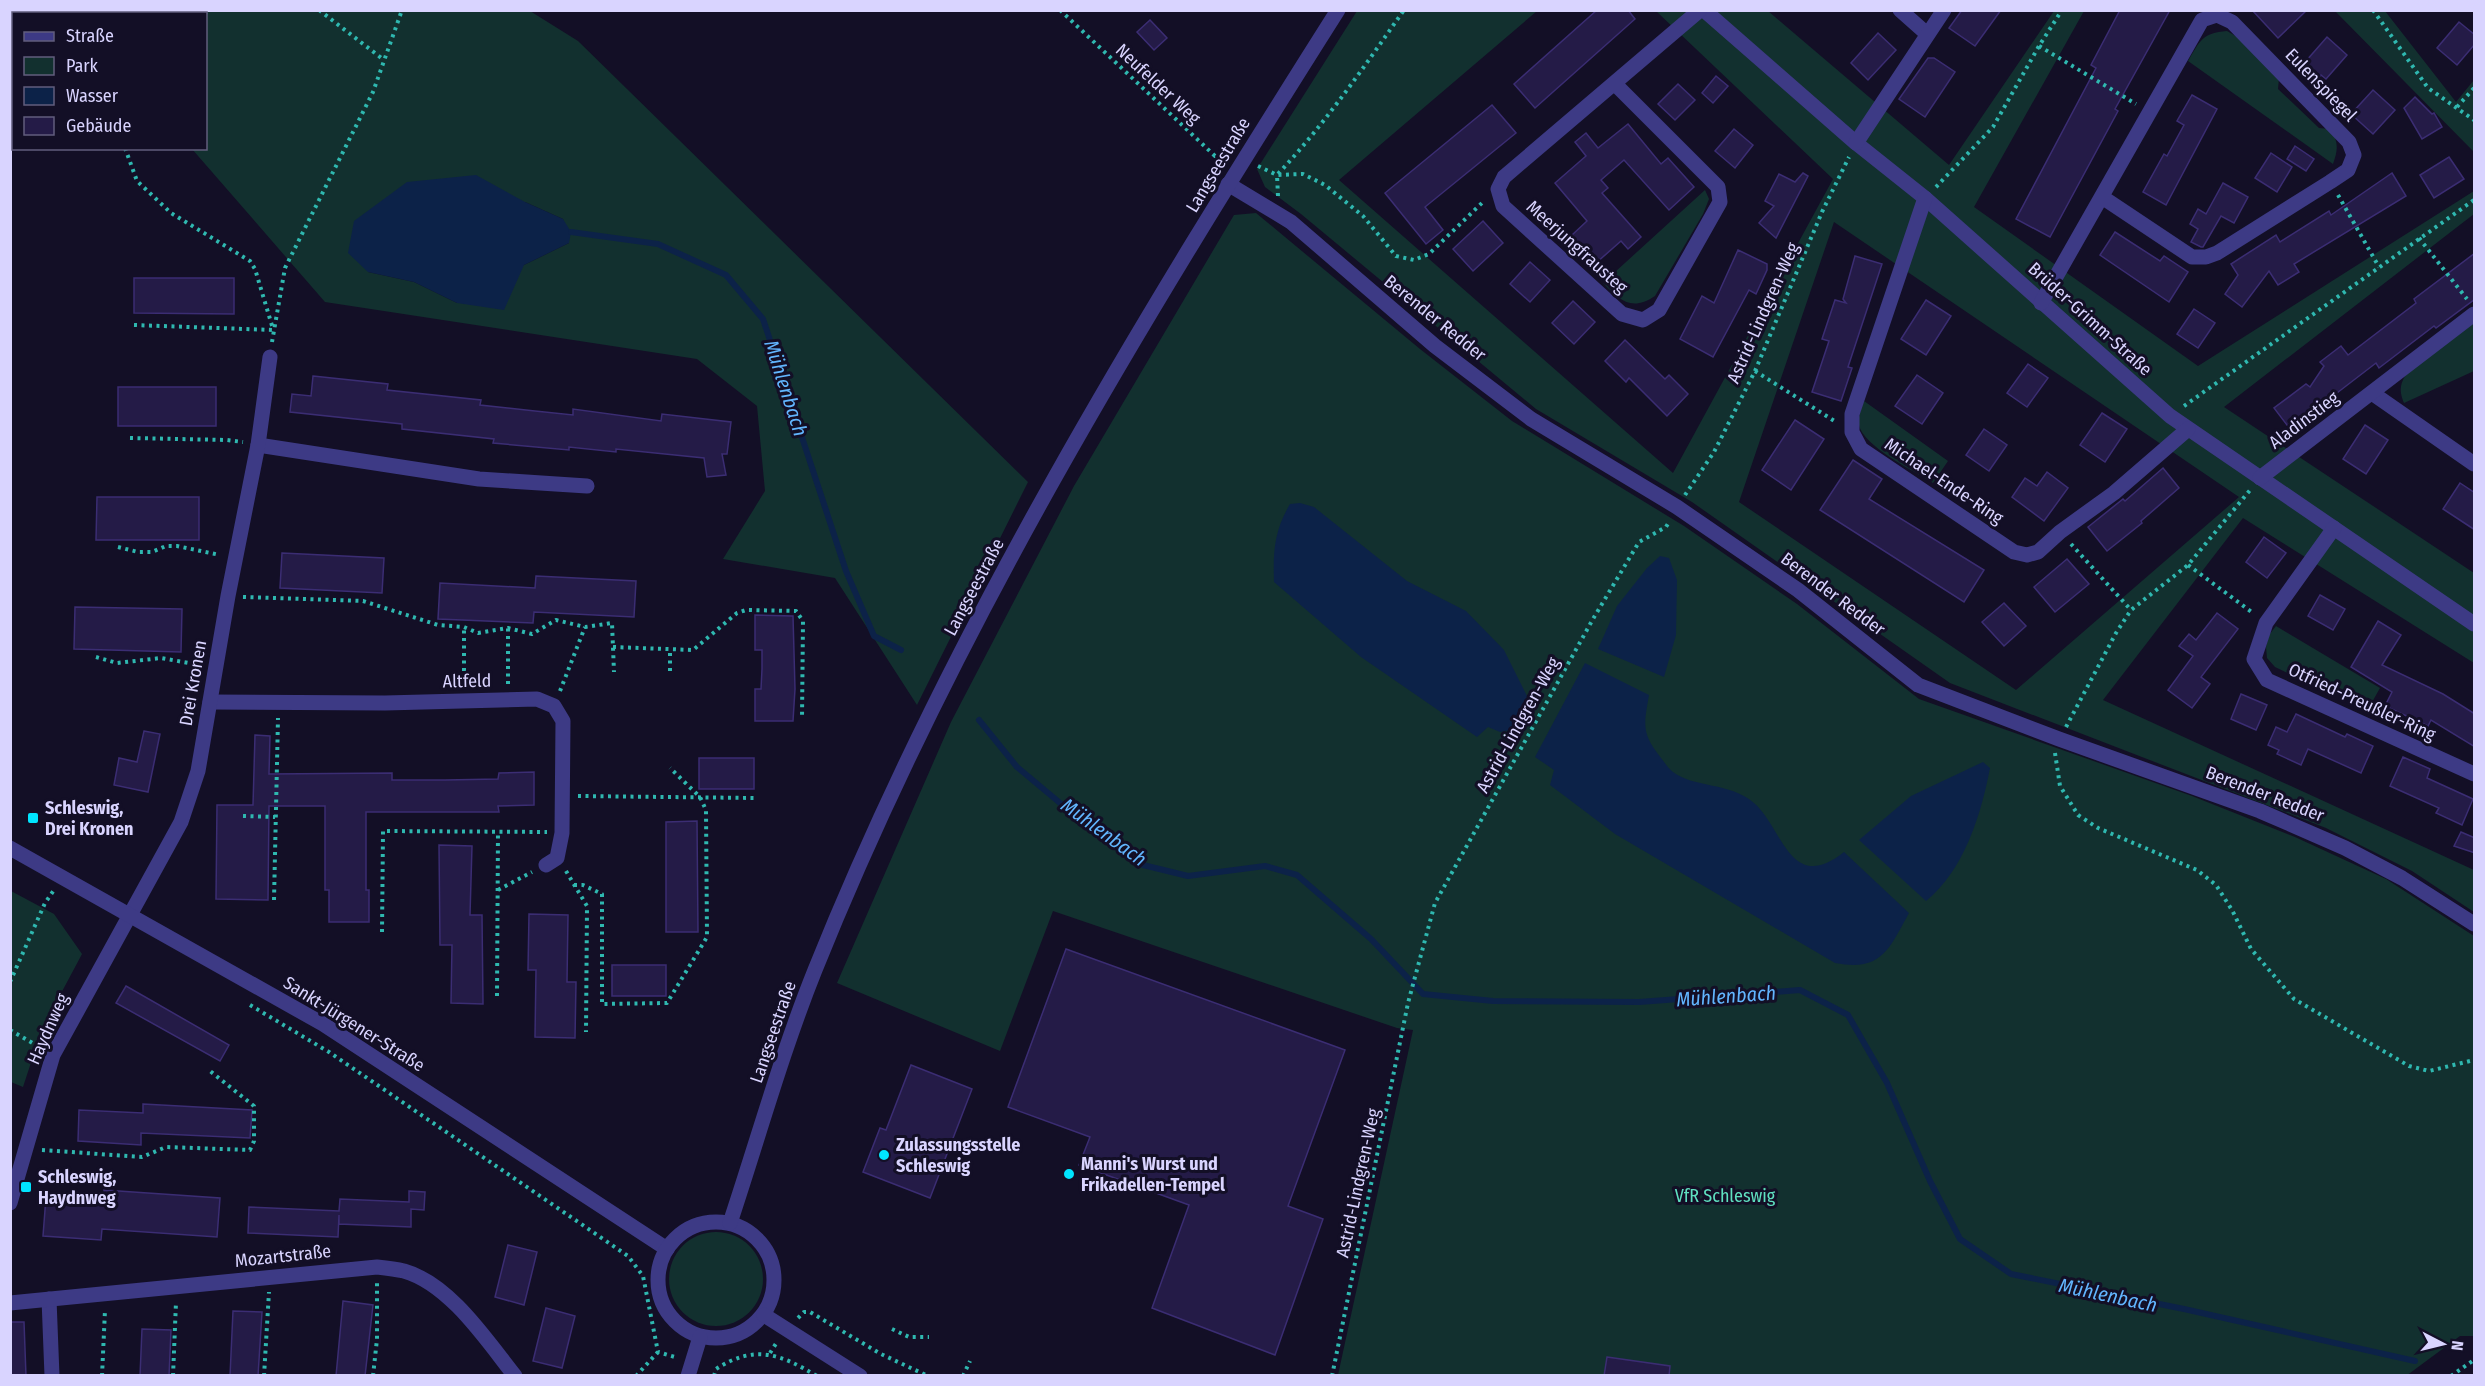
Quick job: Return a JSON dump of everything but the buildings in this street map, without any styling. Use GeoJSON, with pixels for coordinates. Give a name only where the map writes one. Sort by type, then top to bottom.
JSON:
{"type":"FeatureCollection","features":[{"type":"Feature","properties":{"kind":"street","name":"Langseestraße"},"geometry":{"type":"LineString","coordinates":[[730,1223],[814,973],[870,841],[982,611],[1057,474],[1228,184],[1338,10]]}},
{"type":"Feature","properties":{"kind":"street"},"geometry":{"type":"LineString","coordinates":[[1497,189],[1504,177],[1702,10]]}},
{"type":"Feature","properties":{"kind":"street","name":"Brüder-Grimm-Straße"},"geometry":{"type":"LineString","coordinates":[[1702,10],[1856,143],[1926,198],[2170,416],[2475,624]]}},
{"type":"Feature","properties":{"kind":"street"},"geometry":{"type":"LineString","coordinates":[[1900,10],[1927,34]]}},
{"type":"Feature","properties":{"kind":"street"},"geometry":{"type":"LineString","coordinates":[[1856,143],[1944,10]]}},
{"type":"Feature","properties":{"kind":"street","name":"Eulenspiegel"},"geometry":{"type":"LineString","coordinates":[[2041,303],[2202,20],[2217,15],[2232,22],[2349,142],[2354,155],[2348,170],[2217,253],[2206,257],[2192,257],[2102,197]]}},
{"type":"Feature","properties":{"kind":"street","name":"Meerjungfrausteg"},"geometry":{"type":"LineString","coordinates":[[1497,189],[1503,206],[1622,314],[1643,320],[1659,310],[1720,202],[1718,187],[1616,84]]}},
{"type":"Feature","properties":{"kind":"street","name":"Berender Redder"},"geometry":{"type":"LineString","coordinates":[[1228,184],[1291,222],[1435,346],[1531,419],[1677,507],[1798,590],[1918,685],[2059,740],[2260,811],[2345,848],[2402,878],[2475,924]]}},
{"type":"Feature","properties":{"kind":"street"},"geometry":{"type":"LineString","coordinates":[[1851,432],[1852,414],[1926,198]]}},
{"type":"Feature","properties":{"kind":"street","name":"Aladinstieg"},"geometry":{"type":"LineString","coordinates":[[2260,478],[2372,393],[2471,307]]}},
{"type":"Feature","properties":{"kind":"street","name":"Drei Kronen"},"geometry":{"type":"LineString","coordinates":[[130,915],[181,822],[198,771],[228,596],[258,445],[270,357]]}},
{"type":"Feature","properties":{"kind":"street"},"geometry":{"type":"LineString","coordinates":[[2372,393],[2475,464]]}},
{"type":"Feature","properties":{"kind":"street","name":"Michael-Ende-Ring"},"geometry":{"type":"LineString","coordinates":[[1851,432],[1861,449],[2014,552],[2027,555],[2038,552],[2060,532],[2114,493],[2188,429]]}},
{"type":"Feature","properties":{"kind":"street"},"geometry":{"type":"LineString","coordinates":[[258,445],[478,479],[587,486]]}},
{"type":"Feature","properties":{"kind":"street","name":"Otfried-Preußler-Ring"},"geometry":{"type":"LineString","coordinates":[[2334,528],[2266,622],[2254,659],[2267,680],[2475,774]]}},
{"type":"Feature","properties":{"kind":"street","name":"Altfeld"},"geometry":{"type":"LineString","coordinates":[[210,702],[537,699],[554,706]]}},
{"type":"Feature","properties":{"kind":"street"},"geometry":{"type":"LineString","coordinates":[[552,862],[562,833],[563,722],[554,706]]}},
{"type":"Feature","properties":{"kind":"street","name":"Sankt-Jürgener-Straße"},"geometry":{"type":"LineString","coordinates":[[10,848],[323,1024],[667,1249]]}},
{"type":"Feature","properties":{"kind":"street","name":"Haydnweg"},"geometry":{"type":"LineString","coordinates":[[10,1203],[53,1055],[130,915]]}},
{"type":"Feature","properties":{"kind":"street"},"geometry":{"type":"LineString","coordinates":[[711,1222],[730,1223],[748,1230],[762,1243],[771,1260],[775,1279],[773,1298],[764,1315],[751,1328],[735,1336],[718,1339],[700,1337],[684,1330],[671,1318],[662,1302],[658,1285],[659,1267],[667,1249],[678,1236],[693,1226],[711,1222]]}},
{"type":"Feature","properties":{"kind":"street","name":"Mozartstraße"},"geometry":{"type":"LineString","coordinates":[[10,1303],[376,1267],[406,1272],[427,1282],[456,1304],[516,1376]]}},
{"type":"Feature","properties":{"kind":"street"},"geometry":{"type":"LineString","coordinates":[[49,1299],[52,1376]]}},
{"type":"Feature","properties":{"kind":"street"},"geometry":{"type":"LineString","coordinates":[[764,1315],[860,1376]]}},
{"type":"Feature","properties":{"kind":"street"},"geometry":{"type":"LineString","coordinates":[[691,1369],[700,1337]]}},
{"type":"Feature","properties":{"kind":"path"},"geometry":{"type":"LineString","coordinates":[[319,10],[384,60]]}},
{"type":"Feature","properties":{"kind":"path"},"geometry":{"type":"LineString","coordinates":[[273,330],[285,268],[373,92],[402,10]]}},
{"type":"Feature","properties":{"kind":"path","name":"Neufelder Weg"},"geometry":{"type":"LineString","coordinates":[[1060,10],[1215,156],[1230,153],[1244,159]]}},
{"type":"Feature","properties":{"kind":"path"},"geometry":{"type":"LineString","coordinates":[[1277,175],[1344,96],[1404,10]]}},
{"type":"Feature","properties":{"kind":"path"},"geometry":{"type":"LineString","coordinates":[[1926,198],[1993,127],[2062,10]]}},
{"type":"Feature","properties":{"kind":"path"},"geometry":{"type":"LineString","coordinates":[[2373,10],[2428,88],[2475,120]]}},
{"type":"Feature","properties":{"kind":"path"},"geometry":{"type":"LineString","coordinates":[[2039,46],[2150,112]]}},
{"type":"Feature","properties":{"kind":"path"},"geometry":{"type":"LineString","coordinates":[[2457,107],[2475,88]]}},
{"type":"Feature","properties":{"kind":"path","name":"Astrid-Lindgren-Weg"},"geometry":{"type":"LineString","coordinates":[[1332,1376],[1408,1003],[1435,903],[1593,619],[1639,542],[1666,527],[1714,452],[1755,371],[1822,212],[1856,143]]}},
{"type":"Feature","properties":{"kind":"path"},"geometry":{"type":"LineString","coordinates":[[127,150],[137,181],[171,213],[250,261],[255,269],[273,330]]}},
{"type":"Feature","properties":{"kind":"path"},"geometry":{"type":"LineString","coordinates":[[1244,159],[1277,175],[1303,174],[1325,185],[1363,216],[1396,256],[1414,260],[1429,254],[1497,189]]}},
{"type":"Feature","properties":{"kind":"path"},"geometry":{"type":"LineString","coordinates":[[2330,182],[2379,267]]}},
{"type":"Feature","properties":{"kind":"path"},"geometry":{"type":"LineString","coordinates":[[2170,416],[2475,200]]}},
{"type":"Feature","properties":{"kind":"path"},"geometry":{"type":"LineString","coordinates":[[2419,238],[2471,307]]}},
{"type":"Feature","properties":{"kind":"path"},"geometry":{"type":"LineString","coordinates":[[134,325],[273,330]]}},
{"type":"Feature","properties":{"kind":"path"},"geometry":{"type":"LineString","coordinates":[[1755,371],[1851,432]]}},
{"type":"Feature","properties":{"kind":"path"},"geometry":{"type":"LineString","coordinates":[[130,438],[226,440],[258,445]]}},
{"type":"Feature","properties":{"kind":"path"},"geometry":{"type":"LineString","coordinates":[[2260,478],[2188,565],[2131,610],[2116,633],[2059,740],[2054,755],[2060,786],[2078,815],[2098,828],[2197,870],[2216,885],[2232,910],[2251,949],[2294,999],[2409,1066],[2429,1071],[2475,1060]]}},
{"type":"Feature","properties":{"kind":"path"},"geometry":{"type":"LineString","coordinates":[[2060,532],[2131,610]]}},
{"type":"Feature","properties":{"kind":"path"},"geometry":{"type":"LineString","coordinates":[[118,547],[138,552],[152,552],[165,546],[177,546],[235,559]]}},
{"type":"Feature","properties":{"kind":"path"},"geometry":{"type":"LineString","coordinates":[[2188,565],[2266,622]]}},
{"type":"Feature","properties":{"kind":"path"},"geometry":{"type":"LineString","coordinates":[[228,596],[363,601],[438,626],[464,627],[478,633],[508,628],[532,634],[556,620],[585,627],[612,623],[614,672]]}},
{"type":"Feature","properties":{"kind":"path"},"geometry":{"type":"LineString","coordinates":[[613,647],[693,650],[736,613],[746,610],[796,611],[803,621],[802,718]]}},
{"type":"Feature","properties":{"kind":"path"},"geometry":{"type":"LineString","coordinates":[[463,701],[464,627]]}},
{"type":"Feature","properties":{"kind":"path"},"geometry":{"type":"LineString","coordinates":[[554,706],[585,627]]}},
{"type":"Feature","properties":{"kind":"path"},"geometry":{"type":"LineString","coordinates":[[508,628],[508,700]]}},
{"type":"Feature","properties":{"kind":"path"},"geometry":{"type":"LineString","coordinates":[[670,649],[670,671]]}},
{"type":"Feature","properties":{"kind":"path"},"geometry":{"type":"LineString","coordinates":[[96,657],[117,663],[161,658],[216,668]]}},
{"type":"Feature","properties":{"kind":"path"},"geometry":{"type":"LineString","coordinates":[[274,900],[278,702]]}},
{"type":"Feature","properties":{"kind":"path"},"geometry":{"type":"LineString","coordinates":[[574,885],[583,885],[602,894],[602,1004],[667,1003],[707,937],[706,810],[700,797],[670,768]]}},
{"type":"Feature","properties":{"kind":"path"},"geometry":{"type":"LineString","coordinates":[[562,795],[754,798]]}},
{"type":"Feature","properties":{"kind":"path"},"geometry":{"type":"LineString","coordinates":[[243,816],[276,817]]}},
{"type":"Feature","properties":{"kind":"path"},"geometry":{"type":"LineString","coordinates":[[382,932],[383,831],[562,833]]}},
{"type":"Feature","properties":{"kind":"path"},"geometry":{"type":"LineString","coordinates":[[497,996],[498,831]]}},
{"type":"Feature","properties":{"kind":"path"},"geometry":{"type":"LineString","coordinates":[[498,890],[552,862],[574,885],[587,906],[586,1032]]}},
{"type":"Feature","properties":{"kind":"path"},"geometry":{"type":"LineString","coordinates":[[10,982],[45,903],[62,877]]}},
{"type":"Feature","properties":{"kind":"path"},"geometry":{"type":"LineString","coordinates":[[246,1003],[329,1052],[628,1256],[643,1276],[658,1352]]}},
{"type":"Feature","properties":{"kind":"path"},"geometry":{"type":"LineString","coordinates":[[10,1030],[53,1055]]}},
{"type":"Feature","properties":{"kind":"path"},"geometry":{"type":"LineString","coordinates":[[26,1149],[142,1156],[166,1147],[250,1150],[254,1142],[254,1106],[210,1071]]}},
{"type":"Feature","properties":{"kind":"path"},"geometry":{"type":"LineString","coordinates":[[373,1376],[377,1339],[376,1267]]}},
{"type":"Feature","properties":{"kind":"path"},"geometry":{"type":"LineString","coordinates":[[264,1376],[270,1277]]}},
{"type":"Feature","properties":{"kind":"path"},"geometry":{"type":"LineString","coordinates":[[173,1376],[176,1287]]}},
{"type":"Feature","properties":{"kind":"path"},"geometry":{"type":"LineString","coordinates":[[102,1376],[105,1294]]}},
{"type":"Feature","properties":{"kind":"path"},"geometry":{"type":"LineString","coordinates":[[770,1353],[785,1330],[804,1312],[810,1312],[881,1354],[928,1376]]}},
{"type":"Feature","properties":{"kind":"path"},"geometry":{"type":"LineString","coordinates":[[892,1329],[909,1337],[929,1337]]}},
{"type":"Feature","properties":{"kind":"path"},"geometry":{"type":"LineString","coordinates":[[658,1352],[691,1369],[716,1369],[738,1357],[770,1353],[817,1376]]}},
{"type":"Feature","properties":{"kind":"path"},"geometry":{"type":"LineString","coordinates":[[636,1376],[658,1352]]}},
{"type":"Feature","properties":{"kind":"path"},"geometry":{"type":"LineString","coordinates":[[2451,1376],[2475,1360]]}},
{"type":"Feature","properties":{"kind":"path"},"geometry":{"type":"LineString","coordinates":[[963,1376],[970,1361]]}},
{"type":"Feature","properties":{"kind":"path"},"geometry":{"type":"LineString","coordinates":[[714,1376],[716,1369]]}},
{"type":"Feature","properties":{"kind":"green space"},"geometry":{"type":"Polygon","coordinates":[[[105,11],[530,11],[578,41],[1028,482],[917,705],[835,578],[723,559],[765,491],[757,406],[697,359],[325,302],[193,150],[207,150],[207,12],[105,11]],[[525,202],[368,272],[414,282],[457,303],[524,265],[569,243],[563,219],[525,202]]]}},
{"type":"Feature","properties":{"kind":"green space"},"geometry":{"type":"Polygon","coordinates":[[[1357,11],[1537,11],[1339,180],[1673,473],[1833,179],[1656,11],[1768,11],[1949,165],[2054,11],[2084,11],[1974,207],[2198,366],[2474,191],[2474,214],[2224,407],[2474,573],[2474,663],[2243,518],[2103,700],[2474,870],[2474,912],[2412,871],[2326,828],[1950,683],[1692,502],[1536,409],[1301,214],[1265,187],[1257,169],[1357,11]],[[1834,222],[1739,502],[2016,690],[2239,497],[1834,222]]]}},
{"type":"Feature","properties":{"kind":"green space"},"geometry":{"type":"Polygon","coordinates":[[[2335,11],[2385,11],[2456,102],[2474,80],[2474,152],[2335,11]]]}},
{"type":"Feature","properties":{"kind":"green space"},"geometry":{"type":"Polygon","coordinates":[[[2227,31],[2239,38],[2279,78],[2278,89],[2319,128],[2330,129],[2337,146],[2333,164],[2188,61],[2203,39],[2212,34],[2227,31]]]}},
{"type":"Feature","properties":{"kind":"green space"},"geometry":{"type":"Polygon","coordinates":[[[1705,190],[1709,199],[1703,214],[1655,296],[1639,303],[1626,302],[1603,283],[1705,190]]]}},
{"type":"Feature","properties":{"kind":"green space","name":"VfR Schleswig"},"geometry":{"type":"Polygon","coordinates":[[[1256,213],[1420,349],[1512,421],[1684,526],[1797,604],[1919,699],[2192,796],[2295,837],[2386,879],[2474,936],[2474,1336],[2460,1336],[2406,1376],[1338,1375],[1413,1030],[1397,1028],[1053,911],[1000,1051],[837,983],[951,722],[1074,486],[1234,215],[1256,213]]]}},
{"type":"Feature","properties":{"kind":"green space"},"geometry":{"type":"Polygon","coordinates":[[[2474,323],[2474,371],[2404,403],[2401,386],[2407,374],[2424,358],[2474,323]]]}},
{"type":"Feature","properties":{"kind":"green space"},"geometry":{"type":"Polygon","coordinates":[[[1864,401],[1948,461],[1933,483],[1890,457],[1863,433],[1859,419],[1864,401]]]}},
{"type":"Feature","properties":{"kind":"green space"},"geometry":{"type":"Polygon","coordinates":[[[2276,626],[2380,688],[2367,711],[2362,702],[2316,679],[2304,681],[2275,667],[2267,658],[2266,647],[2269,635],[2276,626]]]}},
{"type":"Feature","properties":{"kind":"green space"},"geometry":{"type":"Polygon","coordinates":[[[11,891],[54,914],[82,954],[42,1029],[23,1087],[11,1082],[11,891]]]}},
{"type":"Feature","properties":{"kind":"green space"},"geometry":{"type":"Polygon","coordinates":[[[716,1232],[734,1235],[749,1246],[760,1261],[763,1279],[760,1297],[749,1312],[734,1323],[716,1326],[698,1323],[683,1312],[672,1297],[669,1279],[672,1261],[683,1246],[698,1235],[716,1232]]]}},
{"type":"Feature","properties":{"kind":"water"},"geometry":{"type":"Polygon","coordinates":[[[476,175],[525,202],[563,219],[571,232],[569,243],[524,265],[504,310],[457,303],[414,282],[368,272],[348,253],[354,221],[407,182],[476,175]]]}},
{"type":"Feature","properties":{"kind":"water"},"geometry":{"type":"Polygon","coordinates":[[[1300,503],[1314,507],[1407,581],[1466,611],[1504,650],[1527,696],[1525,707],[1510,730],[1500,732],[1488,727],[1477,737],[1361,657],[1274,582],[1274,551],[1281,523],[1290,504],[1300,503]]]}},
{"type":"Feature","properties":{"kind":"water"},"geometry":{"type":"Polygon","coordinates":[[[1660,556],[1669,558],[1677,580],[1676,635],[1664,677],[1598,649],[1617,606],[1647,568],[1660,556]]]}},
{"type":"Feature","properties":{"kind":"water"},"geometry":{"type":"Polygon","coordinates":[[[1585,663],[1649,695],[1645,722],[1647,735],[1673,772],[1691,781],[1734,792],[1754,803],[1799,862],[1811,866],[1826,863],[1844,852],[1909,913],[1896,937],[1882,955],[1864,964],[1835,963],[1615,834],[1550,785],[1554,770],[1535,757],[1585,663]]]}},
{"type":"Feature","properties":{"kind":"water"},"geometry":{"type":"Polygon","coordinates":[[[1983,762],[1990,768],[1976,823],[1961,858],[1951,874],[1926,901],[1859,840],[1911,796],[1983,762]]]}},
{"type":"Feature","properties":{"kind":"waterway","name":"Mühlenbach"},"geometry":{"type":"LineString","coordinates":[[571,232],[658,244],[726,275],[763,319],[846,571],[874,636],[901,650]]}},
{"type":"Feature","properties":{"kind":"waterway","name":"Mühlenbach"},"geometry":{"type":"LineString","coordinates":[[979,720],[1017,767],[1078,818],[1143,865],[1188,876],[1265,866],[1297,875],[1371,939],[1423,994],[1493,1001],[1639,1002],[1800,990],[1848,1015],[1887,1083],[1930,1181],[1960,1239],[2011,1274],[2184,1309],[2415,1361]]}},
{"type":"Feature","properties":{"kind":"place","name":"Schleswig, Drei Kronen"},"geometry":{"type":"Point","coordinates":[33,818]}},
{"type":"Feature","properties":{"kind":"place","name":"Zulassungsstelle Schleswig"},"geometry":{"type":"Point","coordinates":[884,1155]}},
{"type":"Feature","properties":{"kind":"place","name":"Manni's Wurst und Frikadellen-Tempel"},"geometry":{"type":"Point","coordinates":[1069,1174]}},
{"type":"Feature","properties":{"kind":"place","name":"Schleswig, Haydnweg"},"geometry":{"type":"Point","coordinates":[26,1187]}}]}
